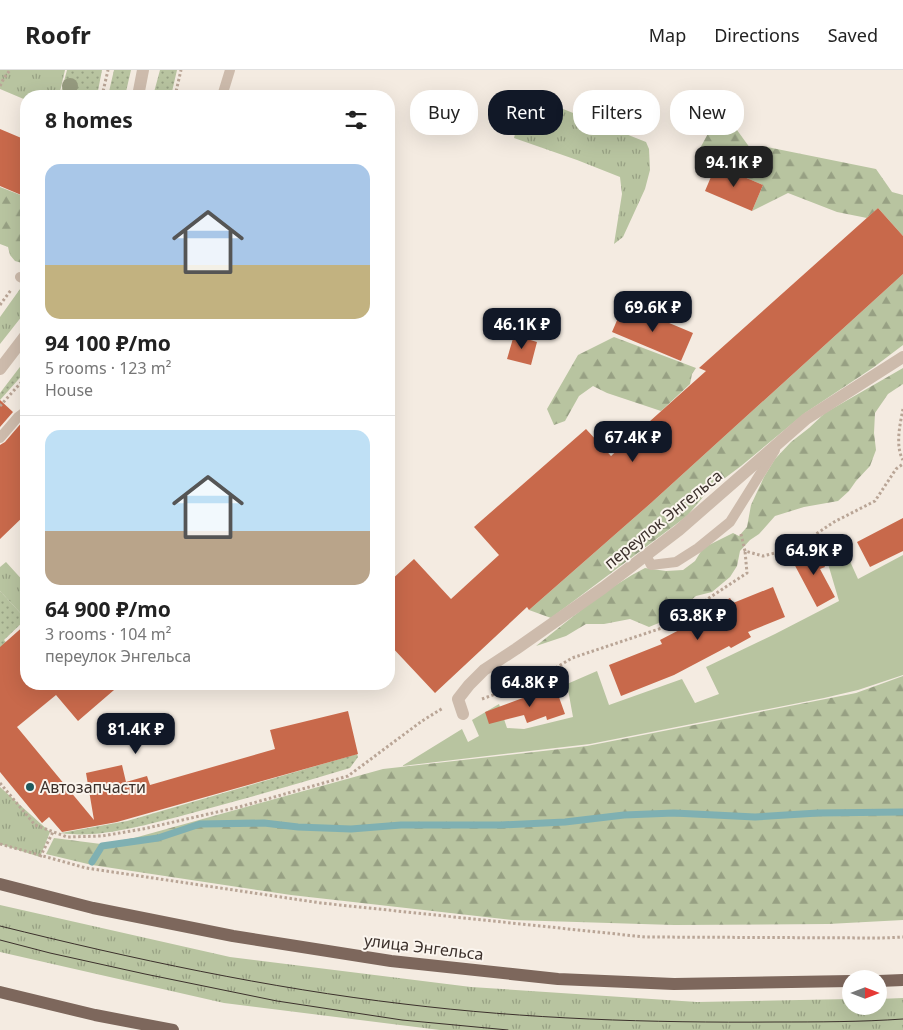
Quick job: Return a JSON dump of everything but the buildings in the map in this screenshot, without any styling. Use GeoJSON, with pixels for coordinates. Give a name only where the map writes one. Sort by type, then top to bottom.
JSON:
{"type":"FeatureCollection","features":[{"type":"Feature","properties":{"kind":"main road","name":"улица Энгельса"},"geometry":{"type":"LineString","coordinates":[[0,884],[93,908],[187,927],[391,961],[558,979],[674,984],[842,981]]}},
{"type":"Feature","properties":{"kind":"main road"},"geometry":{"type":"LineString","coordinates":[[888,980],[903,980]]}},
{"type":"Feature","properties":{"kind":"main road"},"geometry":{"type":"LineString","coordinates":[[0,992],[95,1015],[173,1030]]}},
{"type":"Feature","properties":{"kind":"street"},"geometry":{"type":"LineString","coordinates":[[139,90],[143,70]]}},
{"type":"Feature","properties":{"kind":"street"},"geometry":{"type":"LineString","coordinates":[[0,369],[20,343]]}},
{"type":"Feature","properties":{"kind":"street","name":"переулок Энгельса"},"geometry":{"type":"LineString","coordinates":[[458,699],[469,684],[484,670],[516,650],[679,530],[806,419],[903,357]]}},
{"type":"Feature","properties":{"kind":"street"},"geometry":{"type":"LineString","coordinates":[[458,699],[463,714]]}},
{"type":"Feature","properties":{"kind":"lane"},"geometry":{"type":"LineString","coordinates":[[224,90],[230,70]]}},
{"type":"Feature","properties":{"kind":"lane"},"geometry":{"type":"LineString","coordinates":[[0,438],[20,416]]}},
{"type":"Feature","properties":{"kind":"lane"},"geometry":{"type":"LineString","coordinates":[[646,555],[651,565],[676,562],[698,548],[730,522],[783,439]]}},
{"type":"Feature","properties":{"kind":"path"},"geometry":{"type":"LineString","coordinates":[[0,86],[10,70]]}},
{"type":"Feature","properties":{"kind":"path"},"geometry":{"type":"LineString","coordinates":[[103,90],[108,70]]}},
{"type":"Feature","properties":{"kind":"path"},"geometry":{"type":"LineString","coordinates":[[176,90],[181,70]]}},
{"type":"Feature","properties":{"kind":"path"},"geometry":{"type":"LineString","coordinates":[[0,406],[20,384]]}},
{"type":"Feature","properties":{"kind":"path"},"geometry":{"type":"LineString","coordinates":[[903,409],[900,424],[899,453],[903,460]]}},
{"type":"Feature","properties":{"kind":"path"},"geometry":{"type":"LineString","coordinates":[[745,551],[763,556],[795,548],[834,522],[875,501],[896,469],[903,464]]}},
{"type":"Feature","properties":{"kind":"path"},"geometry":{"type":"LineString","coordinates":[[0,783],[35,825],[67,837],[102,836],[143,829],[239,807],[348,776],[422,721],[458,699],[473,702],[496,695],[539,678],[572,658],[680,622],[706,600],[747,573],[745,551],[740,530],[741,504]]}},
{"type":"Feature","properties":{"kind":"path"},"geometry":{"type":"LineString","coordinates":[[40,857],[53,832]]}},
{"type":"Feature","properties":{"kind":"path"},"geometry":{"type":"LineString","coordinates":[[0,844],[40,857],[86,868],[322,903],[645,937],[903,937]]}},
{"type":"Feature","properties":{"kind":"green space"},"geometry":{"type":"Polygon","coordinates":[[[0,70],[65,70],[60,90],[20,90],[20,97],[0,89],[0,70]]]}},
{"type":"Feature","properties":{"kind":"green space"},"geometry":{"type":"Polygon","coordinates":[[[67,70],[102,70],[98,90],[62,90],[67,70]]]}},
{"type":"Feature","properties":{"kind":"green space"},"geometry":{"type":"Polygon","coordinates":[[[114,70],[131,70],[126,90],[109,90],[114,70]]]}},
{"type":"Feature","properties":{"kind":"green space"},"geometry":{"type":"Polygon","coordinates":[[[160,70],[177,70],[172,90],[155,90],[160,70]]]}},
{"type":"Feature","properties":{"kind":"green space"},"geometry":{"type":"Polygon","coordinates":[[[563,109],[573,113],[573,135],[628,135],[646,142],[649,149],[650,170],[645,189],[623,237],[614,244],[622,194],[620,177],[514,138],[515,135],[563,135],[563,109]]]}},
{"type":"Feature","properties":{"kind":"green space"},"geometry":{"type":"Polygon","coordinates":[[[707,135],[741,135],[758,159],[762,146],[876,169],[892,192],[903,195],[903,236],[878,208],[867,218],[837,212],[788,193],[752,211],[763,185],[716,165],[697,154],[707,135]]]}},
{"type":"Feature","properties":{"kind":"green space"},"geometry":{"type":"Polygon","coordinates":[[[0,187],[20,195],[20,262],[15,261],[10,255],[8,247],[0,244],[0,187]]]}},
{"type":"Feature","properties":{"kind":"green space"},"geometry":{"type":"Polygon","coordinates":[[[903,274],[903,345],[874,367],[805,413],[709,490],[687,516],[551,618],[529,610],[651,503],[903,274]]]}},
{"type":"Feature","properties":{"kind":"green space"},"geometry":{"type":"Polygon","coordinates":[[[20,289],[20,319],[0,344],[0,317],[20,289]]]}},
{"type":"Feature","properties":{"kind":"green space"},"geometry":{"type":"Polygon","coordinates":[[[614,337],[696,368],[692,374],[690,384],[661,411],[607,393],[593,386],[579,396],[565,421],[554,425],[547,409],[578,355],[614,337]]]}},
{"type":"Feature","properties":{"kind":"green space"},"geometry":{"type":"Polygon","coordinates":[[[20,367],[20,378],[0,400],[0,393],[20,367]]]}},
{"type":"Feature","properties":{"kind":"green space"},"geometry":{"type":"Polygon","coordinates":[[[903,368],[903,384],[888,394],[875,413],[874,433],[876,450],[870,466],[838,501],[804,507],[775,516],[740,551],[737,566],[730,577],[712,592],[696,596],[676,616],[649,627],[630,619],[604,624],[586,624],[566,636],[536,646],[600,595],[632,575],[645,568],[666,571],[683,570],[695,561],[703,548],[733,533],[739,536],[747,527],[751,505],[764,477],[775,459],[791,442],[825,413],[903,368]]]}},
{"type":"Feature","properties":{"kind":"green space"},"geometry":{"type":"Polygon","coordinates":[[[844,548],[858,579],[903,555],[903,675],[858,690],[824,698],[590,744],[402,766],[462,729],[468,742],[479,736],[472,720],[499,704],[507,728],[524,729],[573,717],[567,684],[597,671],[609,705],[682,679],[695,703],[719,694],[706,667],[839,601],[826,557],[844,548]]]}},
{"type":"Feature","properties":{"kind":"green space"},"geometry":{"type":"Polygon","coordinates":[[[6,562],[20,577],[20,613],[0,591],[0,567],[6,562]]]}},
{"type":"Feature","properties":{"kind":"green space"},"geometry":{"type":"Polygon","coordinates":[[[0,591],[20,613],[20,625],[4,640],[20,658],[20,661],[0,661],[0,591]]]}},
{"type":"Feature","properties":{"kind":"green space"},"geometry":{"type":"Polygon","coordinates":[[[903,676],[903,920],[828,924],[674,925],[512,920],[291,895],[92,865],[46,854],[54,838],[101,844],[134,838],[383,769],[587,746],[856,693],[903,676]]]}},
{"type":"Feature","properties":{"kind":"green space"},"geometry":{"type":"Polygon","coordinates":[[[357,754],[358,757],[350,768],[266,793],[106,833],[61,833],[127,821],[357,754]]]}},
{"type":"Feature","properties":{"kind":"green space"},"geometry":{"type":"Polygon","coordinates":[[[0,787],[50,832],[40,857],[0,844],[0,787]]]}},
{"type":"Feature","properties":{"kind":"green space"},"geometry":{"type":"Polygon","coordinates":[[[0,905],[230,957],[471,987],[697,1002],[842,999],[842,1015],[888,1015],[888,999],[903,998],[903,1030],[440,1030],[224,1003],[0,952],[0,905]]]}},
{"type":"Feature","properties":{"kind":"waterway"},"geometry":{"type":"LineString","coordinates":[[92,862],[102,846],[158,838],[200,824],[264,823],[298,827],[351,829],[401,825],[501,825],[565,822],[624,815],[674,813],[755,817],[818,813],[903,812]]}},
{"type":"Feature","properties":{"kind":"tram line"},"geometry":{"type":"LineString","coordinates":[[0,926],[150,961],[251,981],[302,990],[450,1009],[543,1017],[682,1022],[823,1022],[903,1019]]}},
{"type":"Feature","properties":{"kind":"tram line"},"geometry":{"type":"LineString","coordinates":[[0,940],[145,974],[277,1001],[402,1020],[508,1030]]}},
{"type":"Feature","properties":{"kind":"place","name":"Автозапчасти"},"geometry":{"type":"Point","coordinates":[30,787]}}]}
